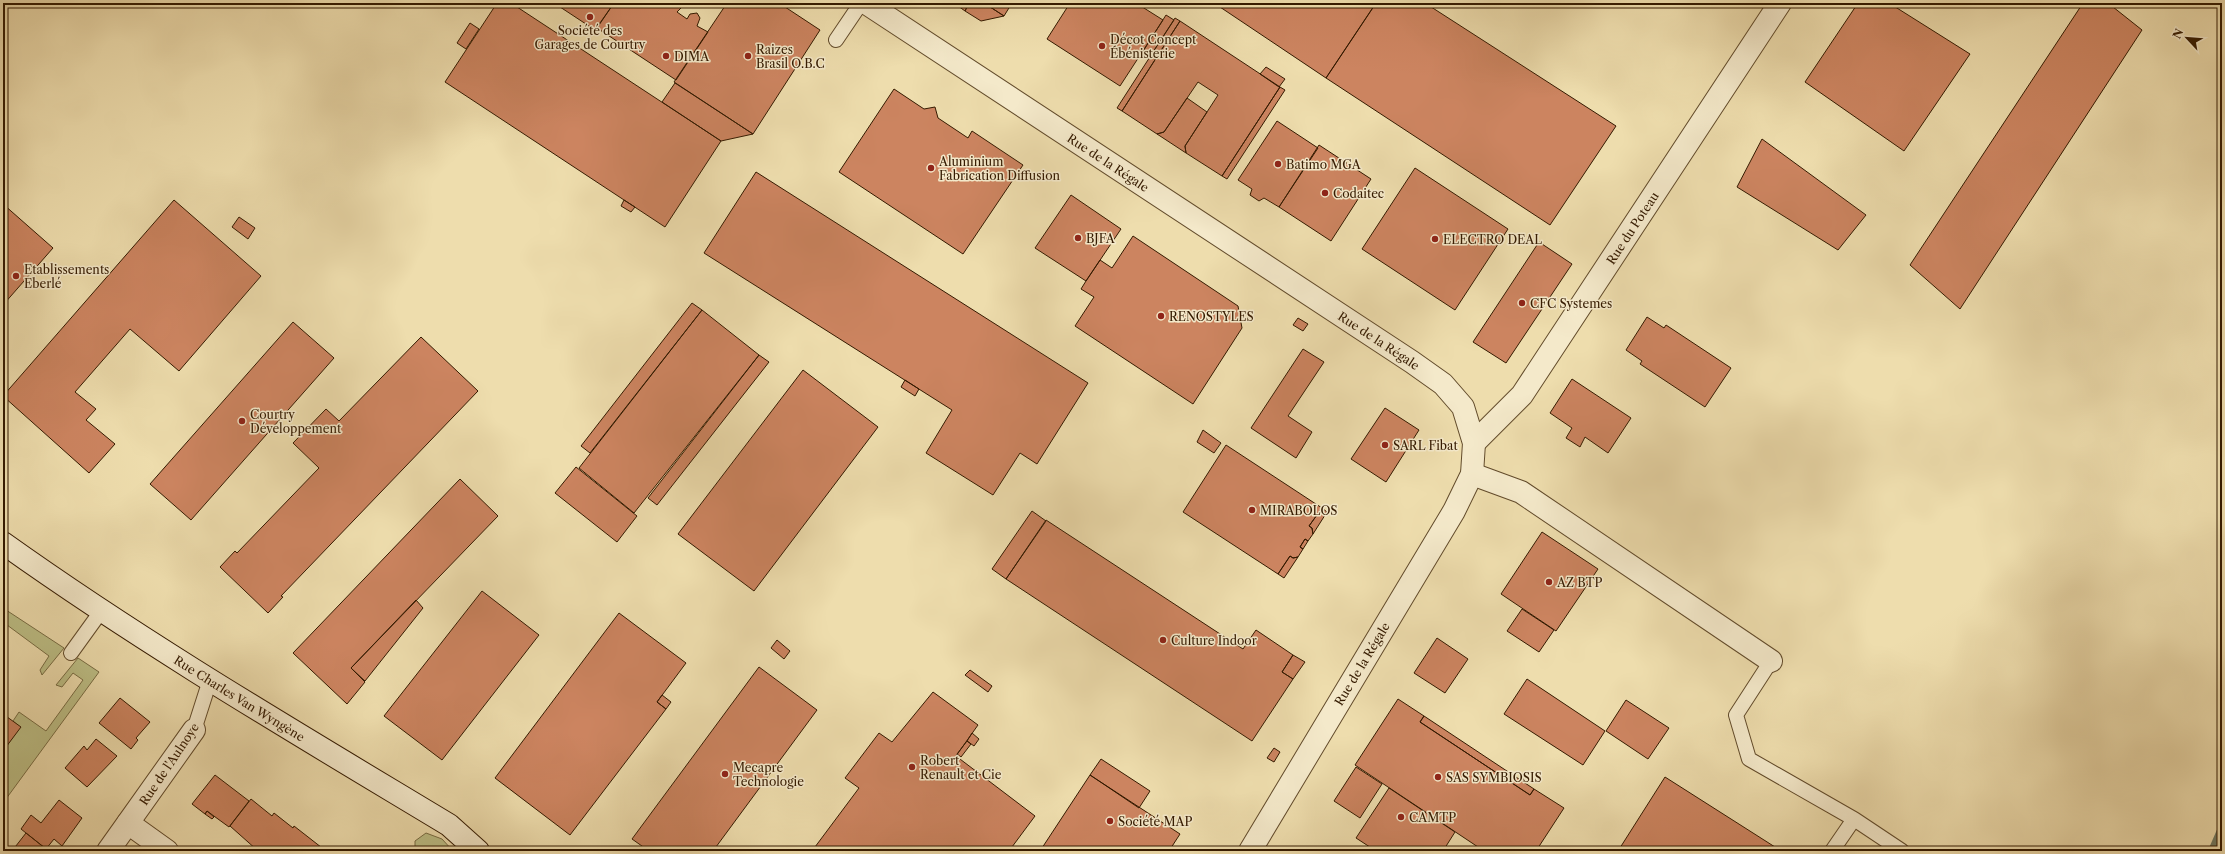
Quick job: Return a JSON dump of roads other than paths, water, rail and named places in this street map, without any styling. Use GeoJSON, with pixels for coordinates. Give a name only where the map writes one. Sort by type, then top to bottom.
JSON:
{"type":"FeatureCollection","features":[{"type":"Feature","properties":{"kind":"street","name":"Rue de la Régale"},"geometry":{"type":"LineString","coordinates":[[866,3],[1443,384],[1463,407],[1474,443],[1472,474],[1454,511],[1250,851]]}},
{"type":"Feature","properties":{"kind":"street","name":"Rue du Poteau"},"geometry":{"type":"LineString","coordinates":[[1474,443],[1522,395],[1780,3]]}},
{"type":"Feature","properties":{"kind":"street"},"geometry":{"type":"LineString","coordinates":[[1472,474],[1521,492],[1771,662]]}},
{"type":"Feature","properties":{"kind":"street","name":"Rue Charles Van Wyngène"},"geometry":{"type":"LineString","coordinates":[[3,543],[102,610],[210,680],[449,825],[478,851]]}},
{"type":"Feature","properties":{"kind":"street","name":"Rue de l'Aulnoye"},"geometry":{"type":"LineString","coordinates":[[108,851],[194,730]]}},
{"type":"Feature","properties":{"kind":"street"},"geometry":{"type":"LineString","coordinates":[[128,823],[167,851]]}},
{"type":"Feature","properties":{"kind":"lane"},"geometry":{"type":"LineString","coordinates":[[836,40],[861,3]]}},
{"type":"Feature","properties":{"kind":"lane"},"geometry":{"type":"LineString","coordinates":[[71,653],[102,610]]}},
{"type":"Feature","properties":{"kind":"lane"},"geometry":{"type":"LineString","coordinates":[[1771,662],[1736,716],[1749,759],[1854,819],[1902,851]]}},
{"type":"Feature","properties":{"kind":"lane","name":"Rue de l'Aulnoye"},"geometry":{"type":"LineString","coordinates":[[194,730],[210,680]]}},
{"type":"Feature","properties":{"kind":"lane"},"geometry":{"type":"LineString","coordinates":[[1832,851],[1854,819]]}},
{"type":"Feature","properties":{"kind":"waterway"},"geometry":{"type":"LineString","coordinates":[[2212,851],[2222,828]]}},
{"type":"Feature","properties":{"kind":"place","name":"Société des Garages de Courtry"},"geometry":{"type":"Point","coordinates":[590,17]}},
{"type":"Feature","properties":{"kind":"place","name":"Décot Concept Ébénisterie"},"geometry":{"type":"Point","coordinates":[1102,46]}},
{"type":"Feature","properties":{"kind":"place","name":"DIMA"},"geometry":{"type":"Point","coordinates":[666,56]}},
{"type":"Feature","properties":{"kind":"place","name":"Raizes Brasil O.B.C"},"geometry":{"type":"Point","coordinates":[748,56]}},
{"type":"Feature","properties":{"kind":"place","name":"Batimo MGA"},"geometry":{"type":"Point","coordinates":[1278,164]}},
{"type":"Feature","properties":{"kind":"place","name":"Aluminium Fabrication Diffusion"},"geometry":{"type":"Point","coordinates":[931,168]}},
{"type":"Feature","properties":{"kind":"place","name":"Codaitec"},"geometry":{"type":"Point","coordinates":[1325,193]}},
{"type":"Feature","properties":{"kind":"place","name":"BJFA"},"geometry":{"type":"Point","coordinates":[1078,238]}},
{"type":"Feature","properties":{"kind":"place","name":"ELECTRO DEAL"},"geometry":{"type":"Point","coordinates":[1435,239]}},
{"type":"Feature","properties":{"kind":"place","name":"Etablissements Eberlé"},"geometry":{"type":"Point","coordinates":[16,276]}},
{"type":"Feature","properties":{"kind":"place","name":"CFC Systemes"},"geometry":{"type":"Point","coordinates":[1522,303]}},
{"type":"Feature","properties":{"kind":"place","name":"RENOSTYLES"},"geometry":{"type":"Point","coordinates":[1161,316]}},
{"type":"Feature","properties":{"kind":"place","name":"Courtry Développement"},"geometry":{"type":"Point","coordinates":[242,421]}},
{"type":"Feature","properties":{"kind":"place","name":"SARL Fibat"},"geometry":{"type":"Point","coordinates":[1385,445]}},
{"type":"Feature","properties":{"kind":"place","name":"MIRABOLOS"},"geometry":{"type":"Point","coordinates":[1252,510]}},
{"type":"Feature","properties":{"kind":"place","name":"AZ BTP"},"geometry":{"type":"Point","coordinates":[1549,582]}},
{"type":"Feature","properties":{"kind":"place","name":"Culture Indoor"},"geometry":{"type":"Point","coordinates":[1163,640]}},
{"type":"Feature","properties":{"kind":"place","name":"Robert Renault et Cie"},"geometry":{"type":"Point","coordinates":[912,767]}},
{"type":"Feature","properties":{"kind":"place","name":"Mecapre Technologie"},"geometry":{"type":"Point","coordinates":[725,774]}},
{"type":"Feature","properties":{"kind":"place","name":"SAS SYMBIOSIS"},"geometry":{"type":"Point","coordinates":[1438,777]}},
{"type":"Feature","properties":{"kind":"place","name":"CAMTP"},"geometry":{"type":"Point","coordinates":[1401,817]}},
{"type":"Feature","properties":{"kind":"place","name":"Société MAP"},"geometry":{"type":"Point","coordinates":[1110,821]}}]}
